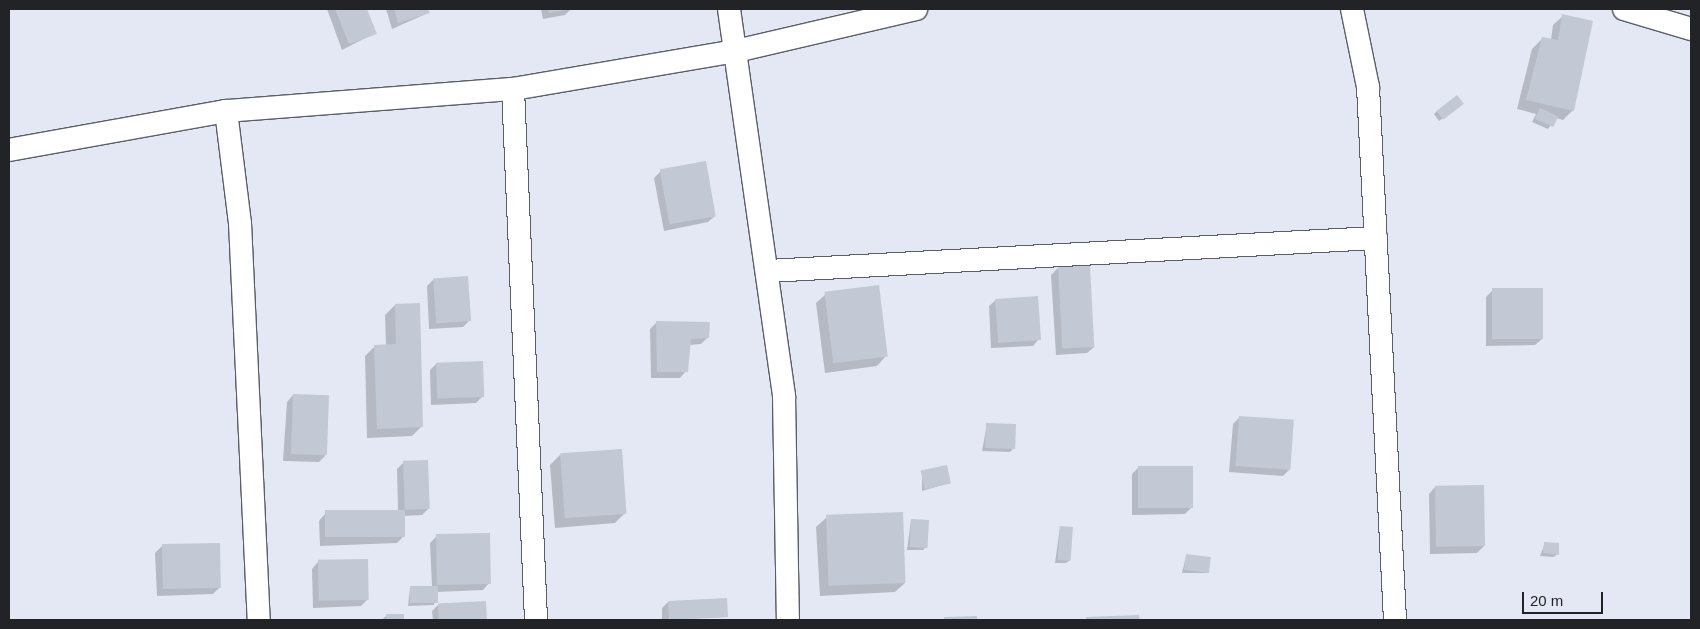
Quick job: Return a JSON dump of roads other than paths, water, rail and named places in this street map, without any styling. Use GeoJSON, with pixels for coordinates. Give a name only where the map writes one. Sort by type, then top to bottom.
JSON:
{"type":"FeatureCollection","features":[{"type":"Feature","properties":{"kind":"street"},"geometry":{"type":"LineString","coordinates":[[729,9],[768,270],[784,396],[788,620]]}},
{"type":"Feature","properties":{"kind":"street"},"geometry":{"type":"LineString","coordinates":[[9,150],[226,111],[513,89],[736,51],[916,9]]}},
{"type":"Feature","properties":{"kind":"street"},"geometry":{"type":"LineString","coordinates":[[1352,9],[1368,87],[1395,620]]}},
{"type":"Feature","properties":{"kind":"street"},"geometry":{"type":"LineString","coordinates":[[1624,9],[1691,29]]}},
{"type":"Feature","properties":{"kind":"street"},"geometry":{"type":"LineString","coordinates":[[513,89],[536,620]]}},
{"type":"Feature","properties":{"kind":"street"},"geometry":{"type":"LineString","coordinates":[[226,111],[240,223],[260,620]]}},
{"type":"Feature","properties":{"kind":"street"},"geometry":{"type":"LineString","coordinates":[[768,270],[1376,238]]}}]}
